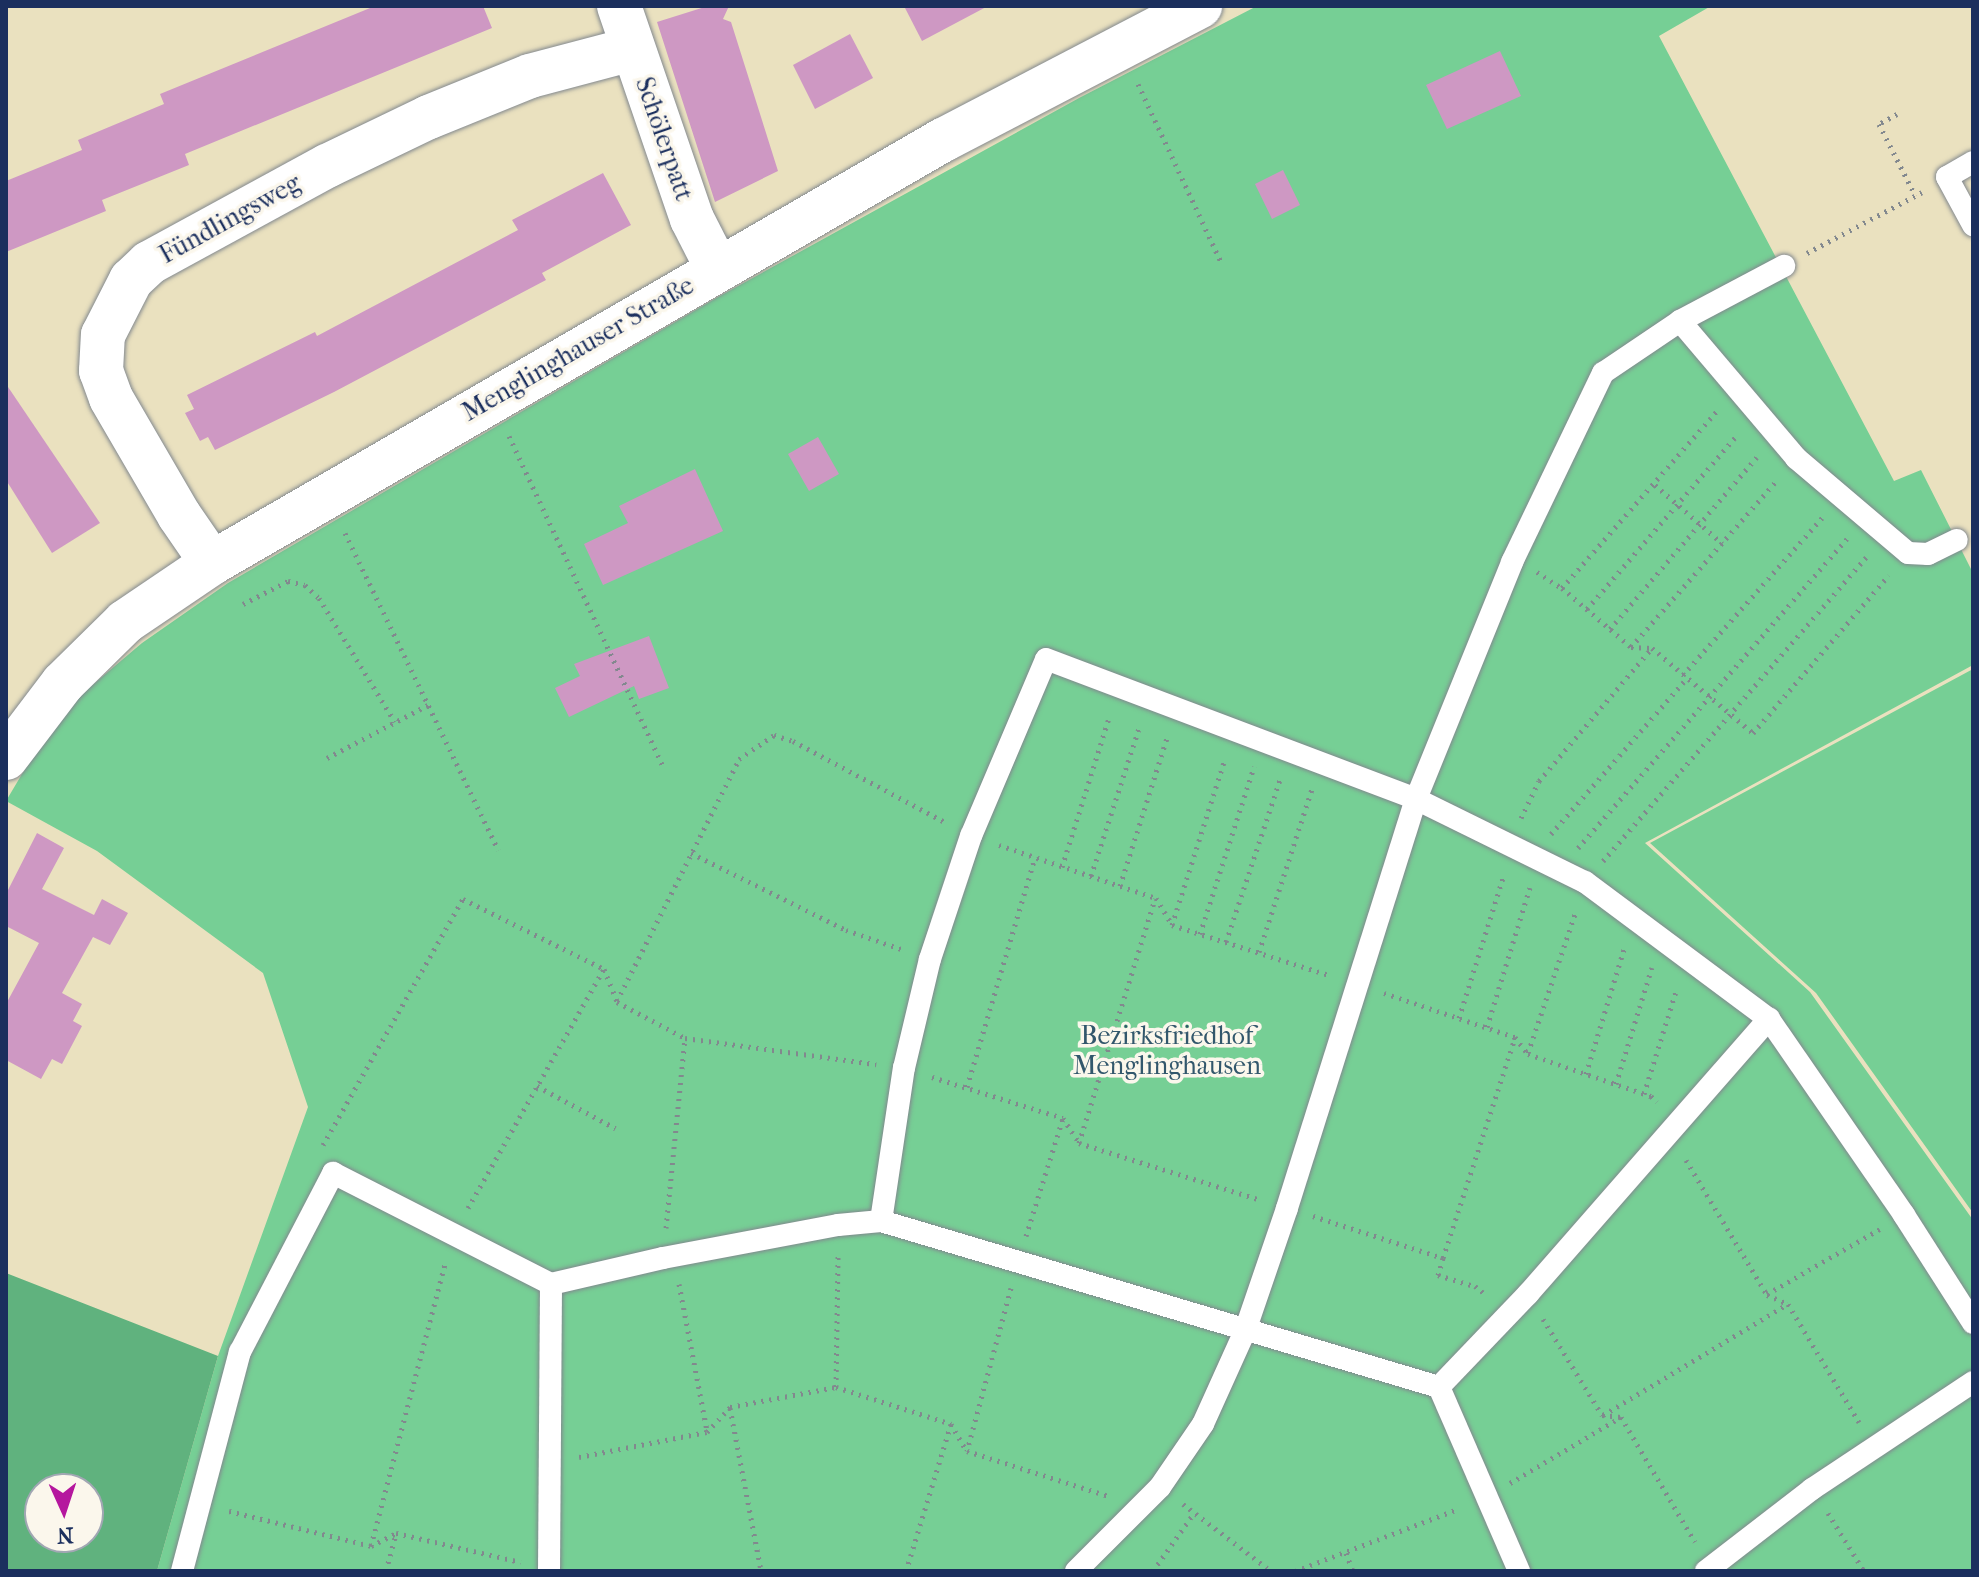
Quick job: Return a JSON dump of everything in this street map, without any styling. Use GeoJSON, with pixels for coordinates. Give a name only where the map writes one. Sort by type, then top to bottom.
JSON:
{"type":"FeatureCollection","features":[{"type":"Feature","properties":{"kind":"street","name":"Schölerpatt"},"geometry":{"type":"LineString","coordinates":[[619,6],[692,219],[717,268]]}},
{"type":"Feature","properties":{"kind":"street","name":"Menglinghauser Straße"},"geometry":{"type":"LineString","coordinates":[[6,758],[63,683],[125,622],[212,563],[717,268],[943,140],[1200,6]]}},
{"type":"Feature","properties":{"kind":"street","name":"Fündlingsweg"},"geometry":{"type":"LineString","coordinates":[[212,563],[171,502],[111,398],[101,371],[103,335],[131,280],[149,263],[314,173],[429,117],[530,76],[632,49]]}},
{"type":"Feature","properties":{"kind":"lane"},"geometry":{"type":"LineString","coordinates":[[1973,162],[1947,177],[1973,225]]}},
{"type":"Feature","properties":{"kind":"lane"},"geometry":{"type":"LineString","coordinates":[[1076,1571],[1160,1487],[1203,1424],[1245,1331],[1416,799],[1512,562],[1603,373],[1680,321],[1784,266]]}},
{"type":"Feature","properties":{"kind":"lane"},"geometry":{"type":"LineString","coordinates":[[1680,321],[1796,458],[1908,553],[1928,554],[1957,540]]}},
{"type":"Feature","properties":{"kind":"lane"},"geometry":{"type":"LineString","coordinates":[[881,1221],[904,1068],[930,959],[971,836],[1046,659],[1416,799],[1585,882],[1769,1019],[1904,1215],[1973,1323]]}},
{"type":"Feature","properties":{"kind":"lane"},"geometry":{"type":"LineString","coordinates":[[1439,1387],[1511,1313],[1769,1019]]}},
{"type":"Feature","properties":{"kind":"lane"},"geometry":{"type":"LineString","coordinates":[[182,1571],[240,1352],[333,1173],[551,1284],[668,1257],[838,1225],[881,1221],[1439,1387]]}},
{"type":"Feature","properties":{"kind":"lane"},"geometry":{"type":"LineString","coordinates":[[550,1570],[551,1284]]}},
{"type":"Feature","properties":{"kind":"lane"},"geometry":{"type":"LineString","coordinates":[[1708,1569],[1812,1489],[1973,1382]]}},
{"type":"Feature","properties":{"kind":"lane"},"geometry":{"type":"LineString","coordinates":[[1439,1387],[1519,1571]]}},
{"type":"Feature","properties":{"kind":"path"},"geometry":{"type":"LineString","coordinates":[[1121,47],[1221,262]]}},
{"type":"Feature","properties":{"kind":"path"},"geometry":{"type":"LineString","coordinates":[[1897,114],[1879,124],[1915,195]]}},
{"type":"Feature","properties":{"kind":"path"},"geometry":{"type":"LineString","coordinates":[[1784,266],[1947,177]]}},
{"type":"Feature","properties":{"kind":"path"},"geometry":{"type":"LineString","coordinates":[[1562,588],[1737,388]]}},
{"type":"Feature","properties":{"kind":"path"},"geometry":{"type":"LineString","coordinates":[[1587,609],[1757,412]]}},
{"type":"Feature","properties":{"kind":"path"},"geometry":{"type":"LineString","coordinates":[[1610,629],[1776,435]]}},
{"type":"Feature","properties":{"kind":"path"},"geometry":{"type":"LineString","coordinates":[[513,442],[664,769]]}},
{"type":"Feature","properties":{"kind":"path"},"geometry":{"type":"LineString","coordinates":[[1631,647],[1796,458]]}},
{"type":"Feature","properties":{"kind":"path"},"geometry":{"type":"LineString","coordinates":[[1655,485],[1722,543]]}},
{"type":"Feature","properties":{"kind":"path"},"geometry":{"type":"LineString","coordinates":[[327,496],[498,850]]}},
{"type":"Feature","properties":{"kind":"path"},"geometry":{"type":"LineString","coordinates":[[1459,1018],[1523,851],[1685,676],[1841,496]]}},
{"type":"Feature","properties":{"kind":"path"},"geometry":{"type":"LineString","coordinates":[[1560,869],[1866,517]]}},
{"type":"Feature","properties":{"kind":"path"},"geometry":{"type":"LineString","coordinates":[[1731,715],[1886,534]]}},
{"type":"Feature","properties":{"kind":"path"},"geometry":{"type":"LineString","coordinates":[[1512,562],[1548,577],[1631,647],[1652,648],[1753,733],[1908,553]]}},
{"type":"Feature","properties":{"kind":"path"},"geometry":{"type":"LineString","coordinates":[[243,604],[288,581],[305,585],[319,598],[395,722]]}},
{"type":"Feature","properties":{"kind":"path"},"geometry":{"type":"LineString","coordinates":[[1487,1027],[1539,781],[1652,648]]}},
{"type":"Feature","properties":{"kind":"path"},"geometry":{"type":"LineString","coordinates":[[1062,867],[1119,686]]}},
{"type":"Feature","properties":{"kind":"path"},"geometry":{"type":"LineString","coordinates":[[1091,876],[1148,698]]}},
{"type":"Feature","properties":{"kind":"path"},"geometry":{"type":"LineString","coordinates":[[327,758],[428,705]]}},
{"type":"Feature","properties":{"kind":"path"},"geometry":{"type":"LineString","coordinates":[[1120,886],[1176,709]]}},
{"type":"Feature","properties":{"kind":"path"},"geometry":{"type":"LineString","coordinates":[[1172,925],[1233,731]]}},
{"type":"Feature","properties":{"kind":"path"},"geometry":{"type":"LineString","coordinates":[[617,1002],[739,759],[774,735],[793,741],[971,836],[1156,898],[1172,925],[1515,1037],[1528,1054],[1644,1094],[1674,1127],[1767,1295],[1788,1304],[1874,1447]]}},
{"type":"Feature","properties":{"kind":"path"},"geometry":{"type":"LineString","coordinates":[[1200,934],[1262,742]]}},
{"type":"Feature","properties":{"kind":"path"},"geometry":{"type":"LineString","coordinates":[[1226,942],[1289,752]]}},
{"type":"Feature","properties":{"kind":"path"},"geometry":{"type":"LineString","coordinates":[[1259,952],[1320,763]]}},
{"type":"Feature","properties":{"kind":"path"},"geometry":{"type":"LineString","coordinates":[[691,853],[846,930],[930,959]]}},
{"type":"Feature","properties":{"kind":"path"},"geometry":{"type":"LineString","coordinates":[[967,1087],[1035,857]]}},
{"type":"Feature","properties":{"kind":"path"},"geometry":{"type":"LineString","coordinates":[[1079,1143],[1156,898]]}},
{"type":"Feature","properties":{"kind":"path"},"geometry":{"type":"LineString","coordinates":[[333,1173],[319,1152],[463,899],[604,969],[617,1002],[685,1038],[904,1068],[1063,1118],[1079,1143],[1443,1258]]}},
{"type":"Feature","properties":{"kind":"path"},"geometry":{"type":"LineString","coordinates":[[1586,1074],[1633,917]]}},
{"type":"Feature","properties":{"kind":"path"},"geometry":{"type":"LineString","coordinates":[[1616,1084],[1661,939]]}},
{"type":"Feature","properties":{"kind":"path"},"geometry":{"type":"LineString","coordinates":[[1644,1094],[1687,957]]}},
{"type":"Feature","properties":{"kind":"path"},"geometry":{"type":"LineString","coordinates":[[371,1546],[453,1235],[604,969]]}},
{"type":"Feature","properties":{"kind":"path"},"geometry":{"type":"LineString","coordinates":[[1511,1313],[1475,1286],[1438,1275],[1515,1037]]}},
{"type":"Feature","properties":{"kind":"path"},"geometry":{"type":"LineString","coordinates":[[685,1038],[668,1257],[707,1432]]}},
{"type":"Feature","properties":{"kind":"path"},"geometry":{"type":"LineString","coordinates":[[537,1086],[615,1128]]}},
{"type":"Feature","properties":{"kind":"path"},"geometry":{"type":"LineString","coordinates":[[967,1451],[1018,1262],[1063,1118]]}},
{"type":"Feature","properties":{"kind":"path"},"geometry":{"type":"LineString","coordinates":[[1767,1295],[1904,1215]]}},
{"type":"Feature","properties":{"kind":"path"},"geometry":{"type":"LineString","coordinates":[[836,1387],[838,1225]]}},
{"type":"Feature","properties":{"kind":"path"},"geometry":{"type":"LineString","coordinates":[[1528,1294],[1602,1415]]}},
{"type":"Feature","properties":{"kind":"path"},"geometry":{"type":"LineString","coordinates":[[1602,1415],[1788,1304]]}},
{"type":"Feature","properties":{"kind":"path"},"geometry":{"type":"LineString","coordinates":[[551,1462],[707,1432],[730,1407],[836,1387],[951,1424],[967,1451],[1140,1506]]}},
{"type":"Feature","properties":{"kind":"path"},"geometry":{"type":"LineString","coordinates":[[730,1407],[761,1571]]}},
{"type":"Feature","properties":{"kind":"path"},"geometry":{"type":"LineString","coordinates":[[1602,1415],[1621,1417],[1708,1569]]}},
{"type":"Feature","properties":{"kind":"path"},"geometry":{"type":"LineString","coordinates":[[906,1571],[951,1424]]}},
{"type":"Feature","properties":{"kind":"path"},"geometry":{"type":"LineString","coordinates":[[1160,1487],[1271,1571]]}},
{"type":"Feature","properties":{"kind":"path"},"geometry":{"type":"LineString","coordinates":[[1812,1489],[1864,1571]]}},
{"type":"Feature","properties":{"kind":"path"},"geometry":{"type":"LineString","coordinates":[[199,1503],[371,1546],[396,1533],[550,1570]]}},
{"type":"Feature","properties":{"kind":"path"},"geometry":{"type":"LineString","coordinates":[[1153,1571],[1194,1513]]}},
{"type":"Feature","properties":{"kind":"path"},"geometry":{"type":"LineString","coordinates":[[386,1571],[396,1533]]}},
{"type":"Feature","properties":{"kind":"path"},"geometry":{"type":"LineString","coordinates":[[1346,1553],[1353,1571]]}},
{"type":"Feature","properties":{"kind":"green space","name":"Bezirksfriedhof Menglinghausen"},"geometry":{"type":"Polygon","coordinates":[[[1257,6],[1711,6],[1659,36],[1894,481],[1921,470],[1973,573],[1973,665],[1645,843],[1810,992],[1973,1220],[1973,1571],[157,1571],[218,1356],[308,1107],[263,973],[97,851],[6,801],[38,747],[83,693],[142,643],[228,583],[718,297],[1079,98],[1257,6]]]}},
{"type":"Feature","properties":{"kind":"green space"},"geometry":{"type":"Polygon","coordinates":[[[1973,669],[1973,1213],[1816,993],[1650,843],[1973,669]]]}},
{"type":"Feature","properties":{"kind":"green space"},"geometry":{"type":"Polygon","coordinates":[[[6,1273],[218,1356],[157,1571],[6,1571],[6,1273]]]}},
{"type":"Feature","properties":{"kind":"building"},"geometry":{"type":"Polygon","coordinates":[[[375,6],[483,6],[492,28],[185,154],[189,165],[102,200],[106,211],[6,252],[6,181],[82,150],[78,140],[164,104],[160,94],[375,6]]]}},
{"type":"Feature","properties":{"kind":"building"},"geometry":{"type":"Polygon","coordinates":[[[708,6],[729,6],[723,19],[731,22],[778,171],[715,202],[657,22],[708,6]]]}},
{"type":"Feature","properties":{"kind":"building"},"geometry":{"type":"Polygon","coordinates":[[[904,6],[988,6],[922,41],[904,6]]]}},
{"type":"Feature","properties":{"kind":"building"},"geometry":{"type":"Polygon","coordinates":[[[850,34],[873,78],[815,109],[793,65],[850,34]]]}},
{"type":"Feature","properties":{"kind":"building"},"geometry":{"type":"Polygon","coordinates":[[[1500,51],[1521,96],[1447,129],[1426,85],[1500,51]]]}},
{"type":"Feature","properties":{"kind":"building"},"geometry":{"type":"Polygon","coordinates":[[[1283,170],[1300,205],[1272,219],[1255,184],[1283,170]]]}},
{"type":"Feature","properties":{"kind":"building"},"geometry":{"type":"Polygon","coordinates":[[[603,173],[631,225],[542,273],[546,280],[334,392],[215,450],[208,437],[200,441],[185,413],[194,409],[187,395],[315,332],[317,336],[518,230],[512,220],[603,173]]]}},
{"type":"Feature","properties":{"kind":"building"},"geometry":{"type":"Polygon","coordinates":[[[6,384],[100,523],[52,553],[6,480],[6,384]]]}},
{"type":"Feature","properties":{"kind":"building"},"geometry":{"type":"Polygon","coordinates":[[[818,437],[839,474],[809,491],[788,454],[818,437]]]}},
{"type":"Feature","properties":{"kind":"building"},"geometry":{"type":"Polygon","coordinates":[[[695,469],[723,531],[603,585],[584,544],[628,523],[619,506],[695,469]]]}},
{"type":"Feature","properties":{"kind":"building"},"geometry":{"type":"Polygon","coordinates":[[[649,636],[669,688],[639,699],[634,686],[569,717],[555,688],[580,676],[574,664],[649,636]]]}},
{"type":"Feature","properties":{"kind":"building"},"geometry":{"type":"Polygon","coordinates":[[[37,833],[64,848],[42,889],[94,915],[102,899],[128,913],[110,945],[93,937],[62,993],[82,1004],[73,1021],[82,1026],[62,1064],[52,1059],[41,1079],[6,1060],[6,1004],[39,943],[6,926],[6,894],[37,833]]]}}]}
